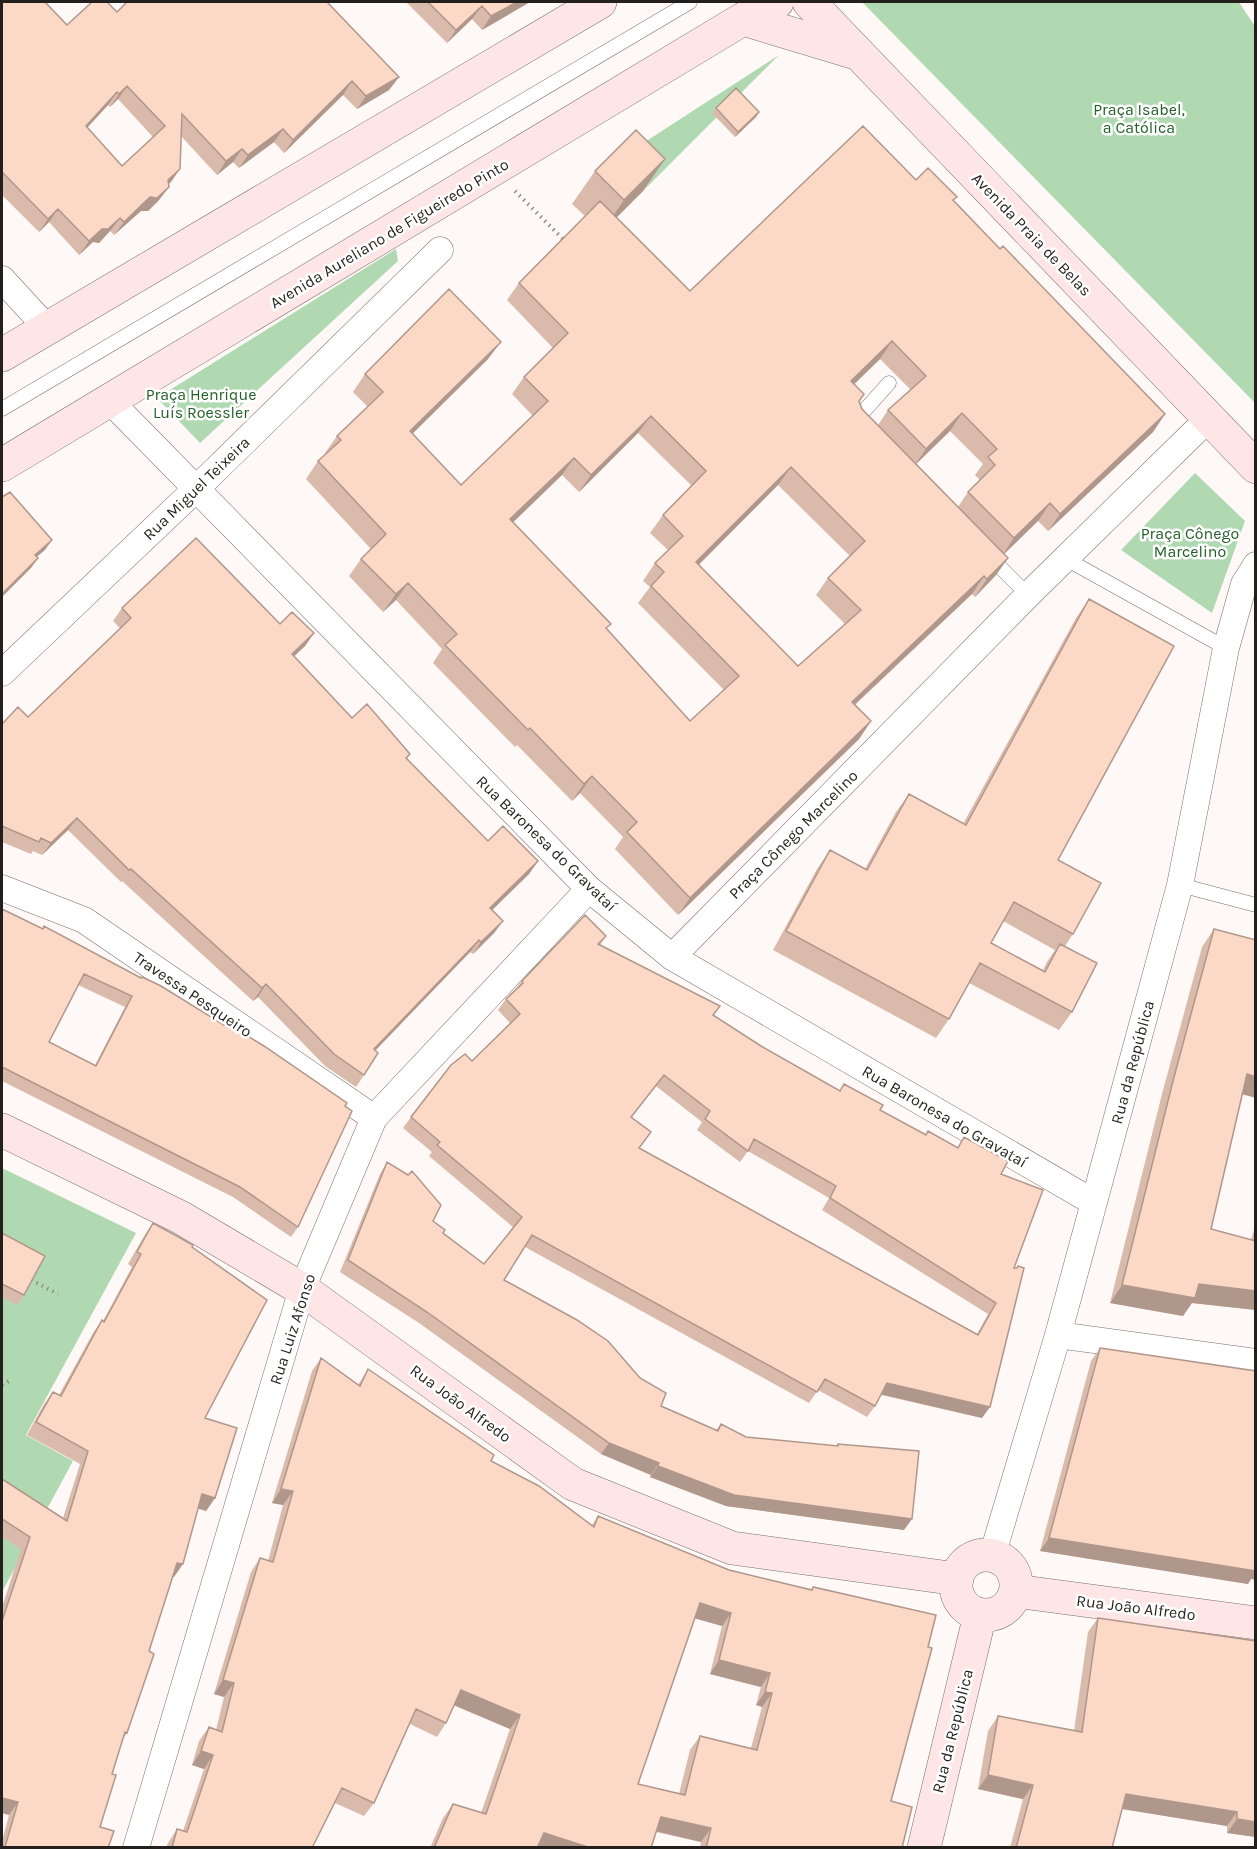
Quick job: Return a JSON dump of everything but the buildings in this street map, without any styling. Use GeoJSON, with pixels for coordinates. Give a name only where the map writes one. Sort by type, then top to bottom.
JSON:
{"type":"FeatureCollection","features":[{"type":"Feature","properties":{"kind":"main road"},"geometry":{"type":"LineString","coordinates":[[2,355],[600,2]]}},
{"type":"Feature","properties":{"kind":"main road","name":"Avenida Aureliano de Figueiredo Pinto"},"geometry":{"type":"LineString","coordinates":[[2,465],[743,19],[777,2]]}},
{"type":"Feature","properties":{"kind":"main road","name":"Avenida Praia de Belas"},"geometry":{"type":"LineString","coordinates":[[809,2],[1256,467]]}},
{"type":"Feature","properties":{"kind":"main road"},"geometry":{"type":"LineString","coordinates":[[743,19],[861,55]]}},
{"type":"Feature","properties":{"kind":"main road","name":"Rua João Alfredo"},"geometry":{"type":"LineString","coordinates":[[2,1130],[180,1217],[302,1289],[573,1484],[732,1548],[957,1579]]}},
{"type":"Feature","properties":{"kind":"main road"},"geometry":{"type":"LineString","coordinates":[[981,1556],[992,1556],[1004,1560],[1012,1569],[1016,1579],[1016,1591],[1011,1602],[1003,1610],[992,1615],[980,1615],[969,1610],[961,1602],[957,1591],[957,1579],[962,1568],[970,1560],[981,1556]]}},
{"type":"Feature","properties":{"kind":"main road","name":"Rua João Alfredo"},"geometry":{"type":"LineString","coordinates":[[1016,1591],[1256,1623]]}},
{"type":"Feature","properties":{"kind":"main road","name":"Rua da República"},"geometry":{"type":"LineString","coordinates":[[924,1848],[980,1615]]}},
{"type":"Feature","properties":{"kind":"street","name":"Rua Miguel Teixeira"},"geometry":{"type":"LineString","coordinates":[[2,673],[196,489],[441,250]]}},
{"type":"Feature","properties":{"kind":"street"},"geometry":{"type":"LineString","coordinates":[[2,279],[47,328]]}},
{"type":"Feature","properties":{"kind":"street","name":"Rua Baronesa do Gravataí"},"geometry":{"type":"LineString","coordinates":[[110,401],[589,889],[672,957],[1093,1202]]}},
{"type":"Feature","properties":{"kind":"street","name":"Praça Cônego Marcelino"},"geometry":{"type":"LineString","coordinates":[[672,957],[1028,595],[1209,418]]}},
{"type":"Feature","properties":{"kind":"street","name":"Rua da República"},"geometry":{"type":"LineString","coordinates":[[992,1556],[1058,1335],[1180,885],[1226,648],[1244,584],[1256,565]]}},
{"type":"Feature","properties":{"kind":"street","name":"Travessa Pesqueiro"},"geometry":{"type":"LineString","coordinates":[[2,888],[84,920],[374,1118]]}},
{"type":"Feature","properties":{"kind":"street","name":"Rua Luiz Afonso"},"geometry":{"type":"LineString","coordinates":[[136,1848],[302,1289],[374,1118],[589,889]]}},
{"type":"Feature","properties":{"kind":"street"},"geometry":{"type":"LineString","coordinates":[[1058,1335],[1256,1362]]}},
{"type":"Feature","properties":{"kind":"lane"},"geometry":{"type":"LineString","coordinates":[[2,409],[690,2]]}},
{"type":"Feature","properties":{"kind":"lane"},"geometry":{"type":"LineString","coordinates":[[873,437],[856,420],[889,383]]}},
{"type":"Feature","properties":{"kind":"lane"},"geometry":{"type":"LineString","coordinates":[[981,548],[1028,595]]}},
{"type":"Feature","properties":{"kind":"lane"},"geometry":{"type":"LineString","coordinates":[[1066,559],[1226,648]]}},
{"type":"Feature","properties":{"kind":"lane"},"geometry":{"type":"LineString","coordinates":[[1180,885],[1256,905]]}},
{"type":"Feature","properties":{"kind":"path"},"geometry":{"type":"LineString","coordinates":[[494,170],[574,249]]}},
{"type":"Feature","properties":{"kind":"path"},"geometry":{"type":"LineString","coordinates":[[31,1280],[58,1294]]}},
{"type":"Feature","properties":{"kind":"path"},"geometry":{"type":"LineString","coordinates":[[2,1385],[11,1380]]}},
{"type":"Feature","properties":{"kind":"green space","name":"Praça Isabel, a Católica"},"geometry":{"type":"Polygon","coordinates":[[[862,2],[1239,2],[1256,28],[1255,403],[862,2]]]}},
{"type":"Feature","properties":{"kind":"green space"},"geometry":{"type":"Polygon","coordinates":[[[779,55],[643,191],[614,162],[779,55]]]}},
{"type":"Feature","properties":{"kind":"green space","name":"Praça Henrique Luís Roessler"},"geometry":{"type":"Polygon","coordinates":[[[396,249],[398,261],[200,443],[157,398],[396,249]]]}},
{"type":"Feature","properties":{"kind":"green space","name":"Praça Cônego Marcelino"},"geometry":{"type":"Polygon","coordinates":[[[1195,473],[1245,521],[1212,613],[1121,550],[1195,473]]]}},
{"type":"Feature","properties":{"kind":"green space"},"geometry":{"type":"Polygon","coordinates":[[[2,1168],[136,1233],[26,1435],[73,1461],[2,1592],[2,1168]]]}}]}
